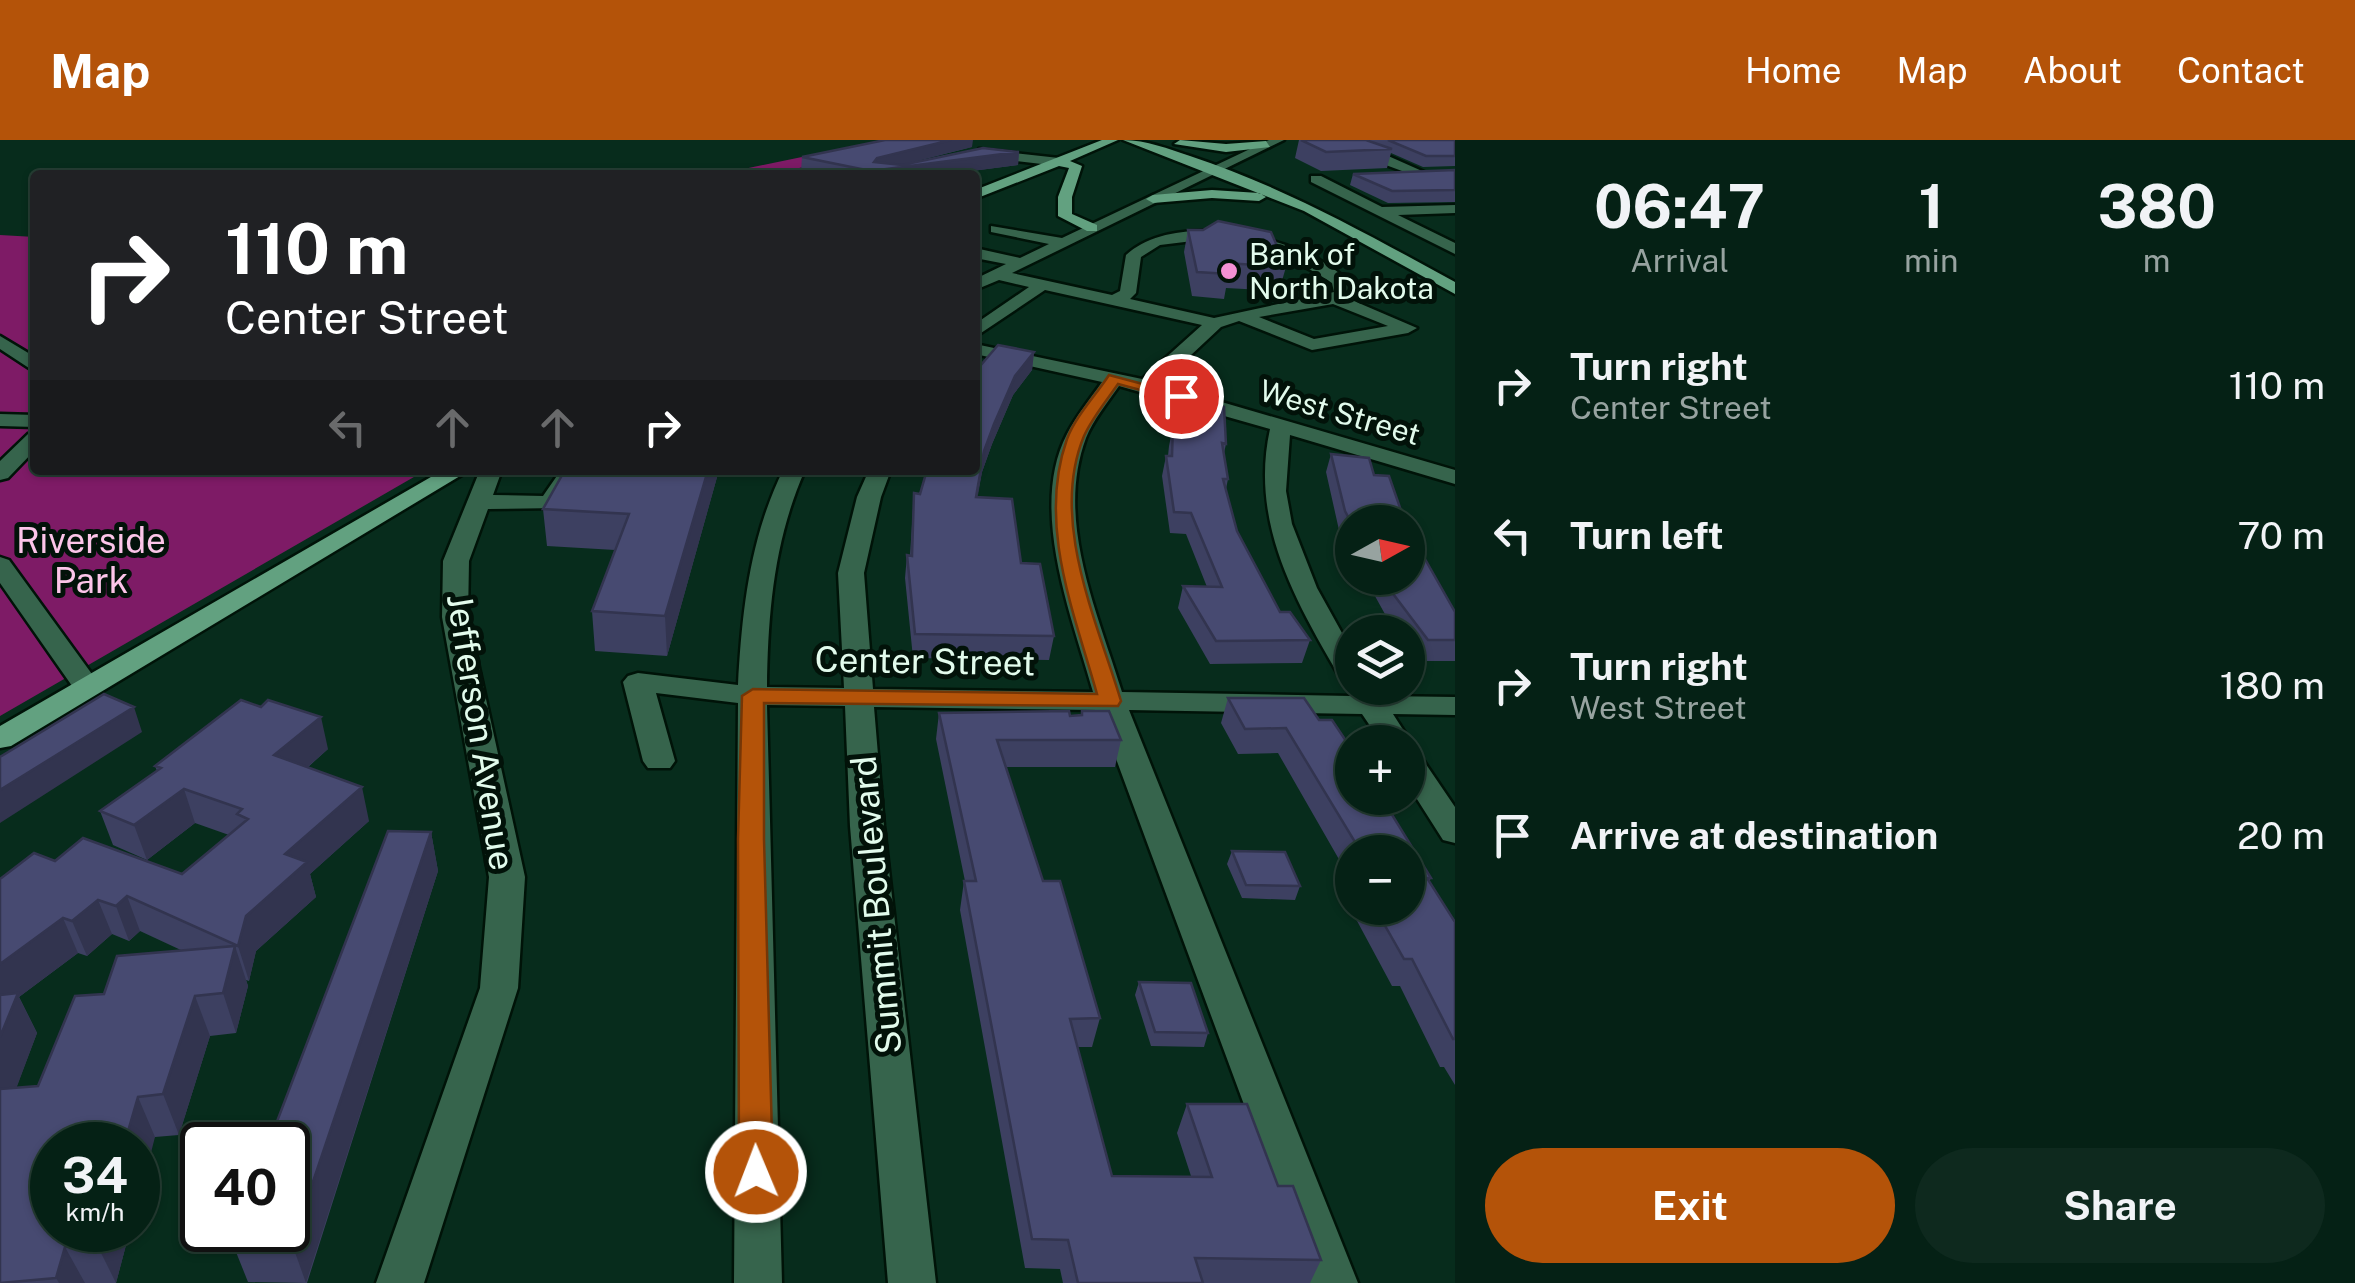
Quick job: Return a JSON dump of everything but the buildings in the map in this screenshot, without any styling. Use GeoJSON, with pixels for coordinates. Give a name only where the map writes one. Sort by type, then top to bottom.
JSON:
{"type":"FeatureCollection","features":[{"type":"Feature","properties":{"kind":"main road"},"geometry":{"type":"LineString","coordinates":[[980,193],[1112,140]]}},
{"type":"Feature","properties":{"kind":"main road"},"geometry":{"type":"LineString","coordinates":[[1120,140],[1194,146],[1275,142]]}},
{"type":"Feature","properties":{"kind":"main road"},"geometry":{"type":"LineString","coordinates":[[1130,140],[1221,166],[1329,205],[1455,272]]}},
{"type":"Feature","properties":{"kind":"main road"},"geometry":{"type":"LineString","coordinates":[[1156,145],[1176,168],[1182,184]]}},
{"type":"Feature","properties":{"kind":"main road"},"geometry":{"type":"LineString","coordinates":[[1059,162],[1076,166],[1065,197],[1066,216],[1097,225]]}},
{"type":"Feature","properties":{"kind":"main road"},"geometry":{"type":"LineString","coordinates":[[1221,166],[1309,208],[1455,288]]}},
{"type":"Feature","properties":{"kind":"main road"},"geometry":{"type":"LineString","coordinates":[[1153,199],[1238,195],[1309,208]]}},
{"type":"Feature","properties":{"kind":"main road"},"geometry":{"type":"LineString","coordinates":[[0,739],[450,475]]}},
{"type":"Feature","properties":{"kind":"street"},"geometry":{"type":"LineString","coordinates":[[980,282],[1275,142],[1296,142]]}},
{"type":"Feature","properties":{"kind":"street"},"geometry":{"type":"LineString","coordinates":[[1319,145],[1364,150],[1432,174],[1380,176]]}},
{"type":"Feature","properties":{"kind":"street"},"geometry":{"type":"LineString","coordinates":[[969,154],[999,152],[1059,162]]}},
{"type":"Feature","properties":{"kind":"street"},"geometry":{"type":"LineString","coordinates":[[1329,169],[1344,178],[1316,180],[1453,247]]}},
{"type":"Feature","properties":{"kind":"street"},"geometry":{"type":"LineString","coordinates":[[1378,212],[1455,208]]}},
{"type":"Feature","properties":{"kind":"street"},"geometry":{"type":"LineString","coordinates":[[1097,225],[1168,237],[1225,238],[1290,251],[1340,281],[1342,293],[1335,300]]}},
{"type":"Feature","properties":{"kind":"street"},"geometry":{"type":"LineString","coordinates":[[996,229],[1061,242]]}},
{"type":"Feature","properties":{"kind":"street"},"geometry":{"type":"LineString","coordinates":[[1114,301],[1128,293],[1134,255],[1150,242],[1168,237]]}},
{"type":"Feature","properties":{"kind":"street"},"geometry":{"type":"LineString","coordinates":[[980,254],[1019,262]]}},
{"type":"Feature","properties":{"kind":"street"},"geometry":{"type":"LineString","coordinates":[[994,274],[1215,323]]}},
{"type":"Feature","properties":{"kind":"street"},"geometry":{"type":"LineString","coordinates":[[980,328],[1042,285]]}},
{"type":"Feature","properties":{"kind":"street"},"geometry":{"type":"LineString","coordinates":[[1240,315],[1312,345],[1408,328],[1335,300],[1240,315],[1215,323],[1130,382],[1076,436],[1064,486],[1067,552],[1110,701],[1334,1283]]}},
{"type":"Feature","properties":{"kind":"street"},"geometry":{"type":"LineString","coordinates":[[1286,307],[1358,338]]}},
{"type":"Feature","properties":{"kind":"street"},"geometry":{"type":"LineString","coordinates":[[0,341],[30,362]]}},
{"type":"Feature","properties":{"kind":"street","name":"West Street"},"geometry":{"type":"LineString","coordinates":[[980,350],[1130,382],[1455,477]]}},
{"type":"Feature","properties":{"kind":"street"},"geometry":{"type":"LineString","coordinates":[[0,420],[30,421]]}},
{"type":"Feature","properties":{"kind":"street"},"geometry":{"type":"LineString","coordinates":[[1281,426],[1273,451],[1279,515],[1306,597],[1335,646]]}},
{"type":"Feature","properties":{"kind":"street"},"geometry":{"type":"LineString","coordinates":[[0,472],[30,443]]}},
{"type":"Feature","properties":{"kind":"street"},"geometry":{"type":"LineString","coordinates":[[485,486],[550,503],[569,475]]}},
{"type":"Feature","properties":{"kind":"street"},"geometry":{"type":"LineString","coordinates":[[758,1283],[751,839],[754,640],[774,525],[792,475]]}},
{"type":"Feature","properties":{"kind":"street","name":"Summit Boulevard"},"geometry":{"type":"LineString","coordinates":[[878,475],[851,572],[866,826],[912,1283]]}},
{"type":"Feature","properties":{"kind":"street","name":"Jefferson Avenue"},"geometry":{"type":"LineString","coordinates":[[400,1283],[499,988],[507,877],[455,618],[456,561],[485,486]]}},
{"type":"Feature","properties":{"kind":"street"},"geometry":{"type":"LineString","coordinates":[[0,565],[87,687]]}},
{"type":"Feature","properties":{"kind":"street","name":"Center Street"},"geometry":{"type":"LineString","coordinates":[[659,761],[638,682],[753,696],[1110,701],[1335,697]]}},
{"type":"Feature","properties":{"kind":"street","name":"Center Street"},"geometry":{"type":"LineString","coordinates":[[1425,703],[1455,706]]}},
{"type":"Feature","properties":{"kind":"street"},"geometry":{"type":"LineString","coordinates":[[1425,786],[1455,832]]}},
{"type":"Feature","properties":{"kind":"green space"},"geometry":{"type":"Polygon","coordinates":[[[884,140],[928,140],[790,170],[739,170],[884,140]]]}},
{"type":"Feature","properties":{"kind":"green space","name":"Riverside Park"},"geometry":{"type":"Polygon","coordinates":[[[0,235],[30,237],[30,475],[417,475],[0,716],[0,235]]]}},
{"type":"Feature","properties":{"kind":"place","name":"Bank of North Dakota"},"geometry":{"type":"Point","coordinates":[1229,271]}},
{"type":"Feature","properties":{"kind":"route"},"geometry":{"type":"LineString","coordinates":[[756,1172],[753,696],[1110,701],[1067,552],[1064,486],[1076,436],[1114,378],[1181,396]]}}]}
